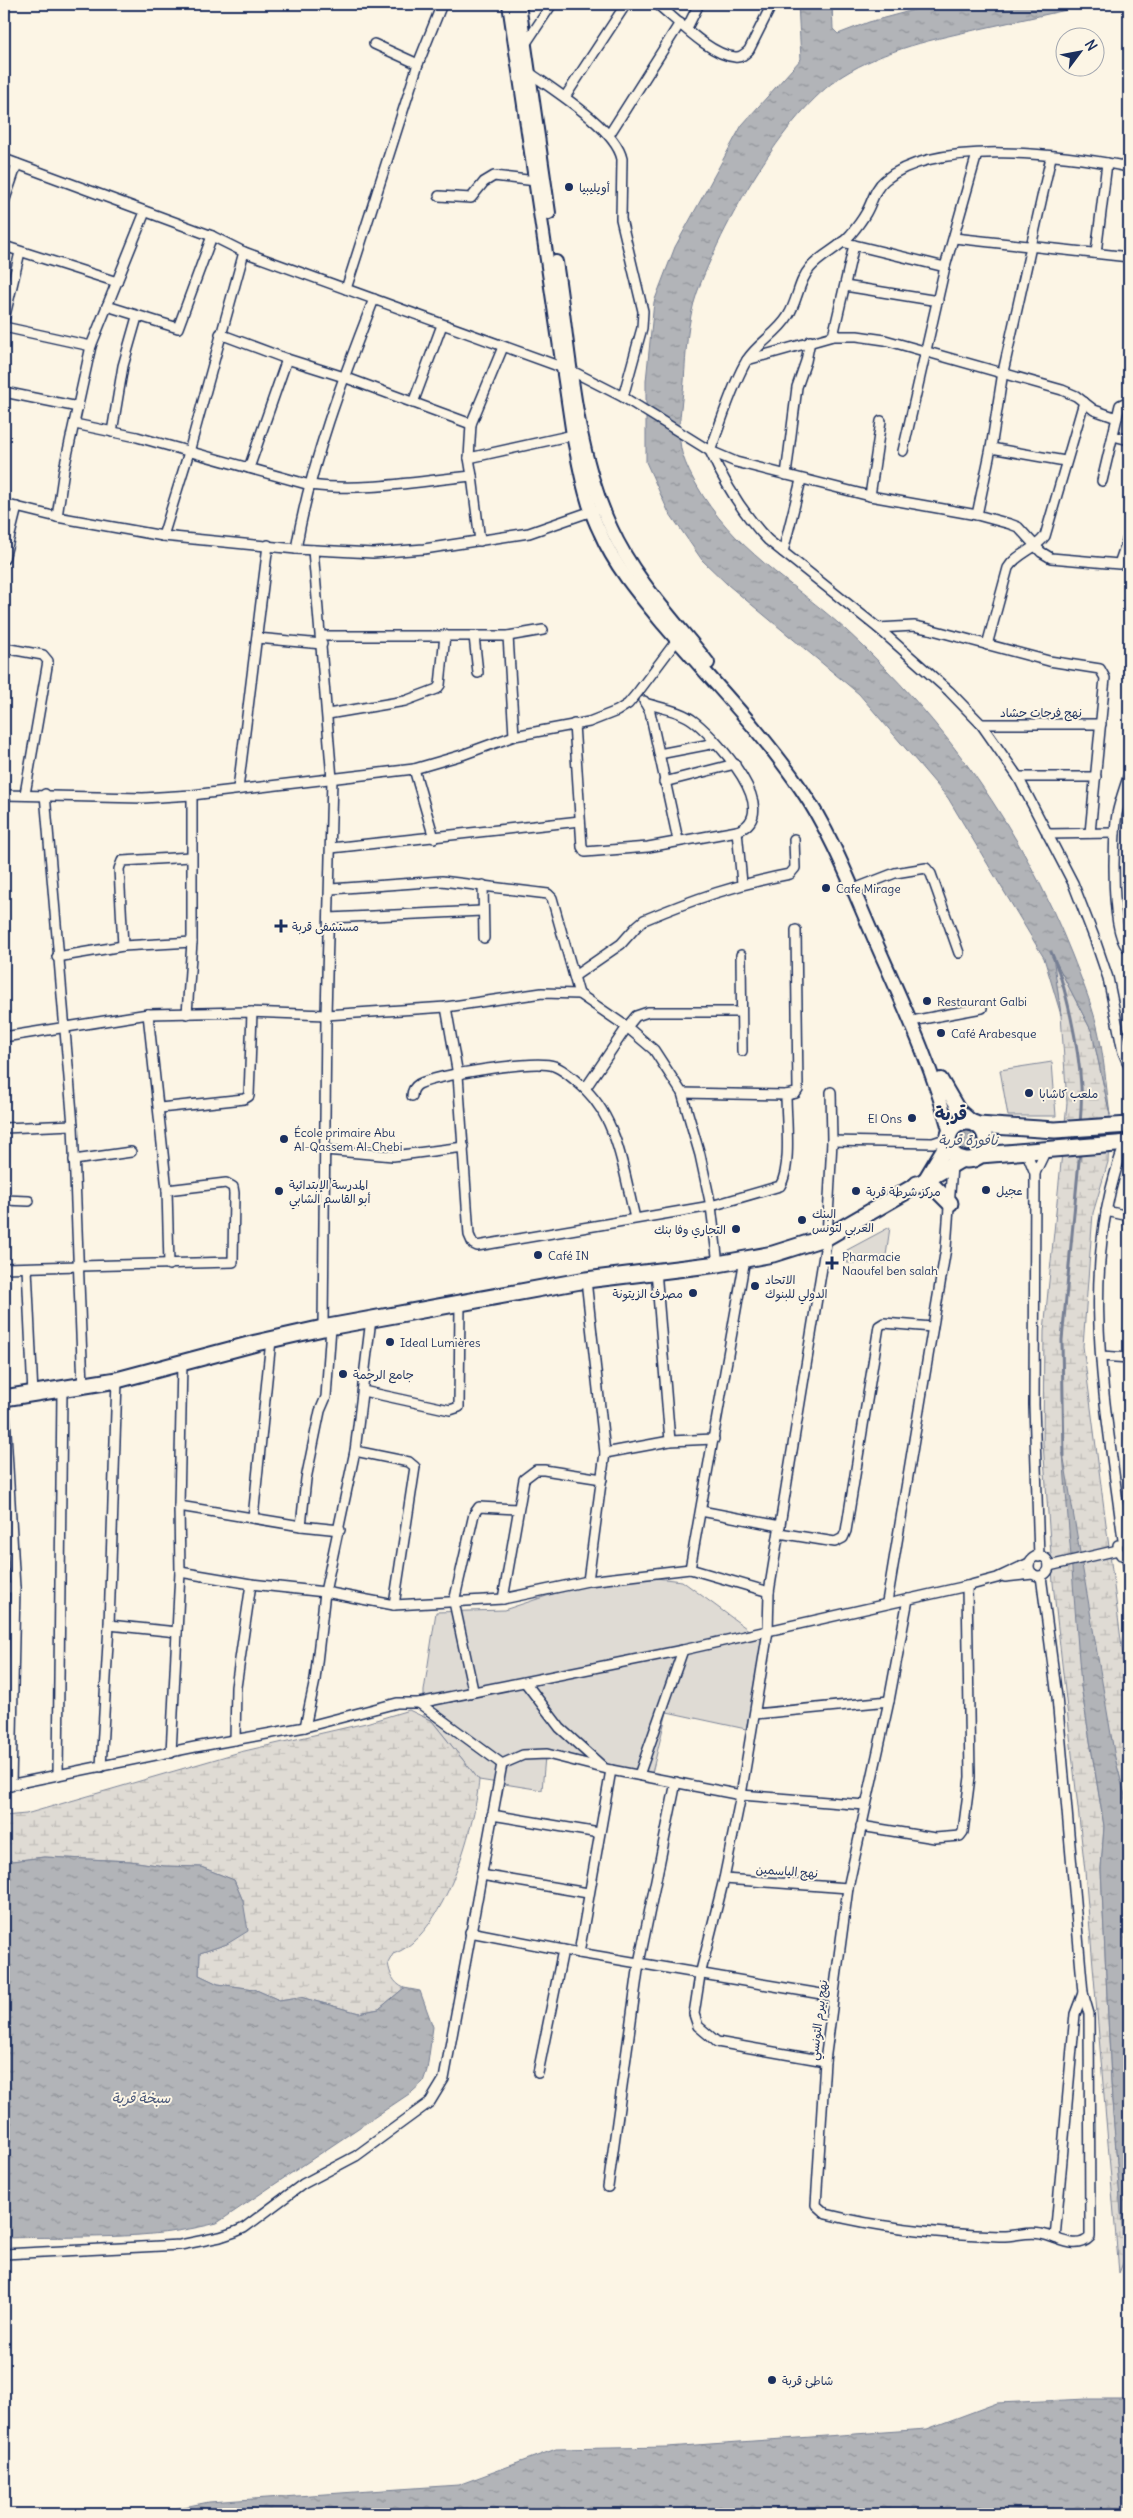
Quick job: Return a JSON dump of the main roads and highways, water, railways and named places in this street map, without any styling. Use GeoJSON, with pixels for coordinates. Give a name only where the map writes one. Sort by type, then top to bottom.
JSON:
{"type":"FeatureCollection","features":[{"type":"Feature","properties":{"kind":"highway"},"geometry":{"type":"LineString","coordinates":[[922,1181],[960,1123],[1054,1130],[1124,1125]]}},
{"type":"Feature","properties":{"kind":"highway"},"geometry":{"type":"LineString","coordinates":[[977,1125],[985,1134],[986,1141],[980,1155]]}},
{"type":"Feature","properties":{"kind":"highway"},"geometry":{"type":"LineString","coordinates":[[949,1138],[952,1153],[957,1163]]}},
{"type":"Feature","properties":{"kind":"highway"},"geometry":{"type":"LineString","coordinates":[[4,1398],[33,1395],[117,1380],[271,1340],[371,1319],[586,1280],[656,1270],[718,1264],[773,1254],[827,1237],[922,1181],[957,1163],[974,1159],[980,1155],[1123,1144]]}},
{"type":"Feature","properties":{"kind":"highway"},"geometry":{"type":"LineString","coordinates":[[922,1181],[934,1188],[950,1203]]}},
{"type":"Feature","properties":{"kind":"main road"},"geometry":{"type":"LineString","coordinates":[[509,4],[567,369],[597,510]]}},
{"type":"Feature","properties":{"kind":"main road"},"geometry":{"type":"LineString","coordinates":[[519,4],[530,73],[567,369],[573,435],[585,490],[642,582],[680,636],[802,790],[818,817],[859,904],[920,1044],[939,1094],[949,1138]]}},
{"type":"Feature","properties":{"kind":"main road"},"geometry":{"type":"LineString","coordinates":[[680,636],[808,788],[859,887],[917,1020],[942,1083],[959,1110],[977,1125]]}},
{"type":"Feature","properties":{"kind":"water"},"geometry":{"type":"Polygon","coordinates":[[[798,4],[832,4],[833,29],[838,34],[869,22],[936,4],[1094,4],[947,36],[910,46],[858,67],[842,76],[820,94],[798,117],[756,174],[721,237],[708,266],[697,293],[689,326],[680,432],[681,449],[685,463],[710,507],[745,546],[846,630],[882,665],[948,740],[978,780],[1005,821],[1030,864],[1052,909],[1089,999],[1095,1017],[1103,1059],[1110,1115],[1092,1032],[1053,956],[1061,1015],[1044,958],[948,798],[859,694],[728,585],[702,560],[668,511],[646,462],[646,381],[654,302],[675,247],[742,125],[801,59],[798,4]]]}},
{"type":"Feature","properties":{"kind":"water","name":"نافورة قربة"},"geometry":{"type":"Polygon","coordinates":[[[968,1126],[974,1127],[982,1135],[982,1147],[974,1155],[968,1156],[962,1155],[954,1147],[953,1141],[954,1135],[962,1127],[968,1126]]]}},
{"type":"Feature","properties":{"kind":"water"},"geometry":{"type":"Polygon","coordinates":[[[1063,1453],[1115,1758],[1129,1811],[1129,2259],[1125,2258],[1124,2249],[1112,2101],[1101,1869],[1104,1826],[1081,1686],[1063,1453]]]}},
{"type":"Feature","properties":{"kind":"water","name":"سبخة قربة"},"geometry":{"type":"Polygon","coordinates":[[[44,1857],[201,1867],[234,1880],[243,1901],[248,1931],[227,1944],[200,1953],[199,1975],[218,1984],[254,1989],[279,2000],[300,1997],[359,2013],[379,2009],[404,1988],[420,1991],[433,2027],[427,2070],[423,2082],[412,2092],[217,2223],[165,2233],[138,2235],[4,2238],[4,1862],[44,1857]]]}},
{"type":"Feature","properties":{"kind":"water"},"geometry":{"type":"Polygon","coordinates":[[[1129,2399],[1129,2514],[148,2514],[209,2502],[458,2485],[556,2449],[667,2447],[927,2429],[997,2403],[1129,2399]]]}},
{"type":"Feature","properties":{"kind":"waterway"},"geometry":{"type":"LineString","coordinates":[[1051,952],[1062,981],[1075,1036],[1080,1071],[1080,1124]]}},
{"type":"Feature","properties":{"kind":"waterway"},"geometry":{"type":"LineString","coordinates":[[1064,1456],[1062,1340],[1080,1150]]}},
{"type":"Feature","properties":{"kind":"place","name":"أويليبيا"},"geometry":{"type":"Point","coordinates":[569,187]}},
{"type":"Feature","properties":{"kind":"place","name":"Cafe Mirage"},"geometry":{"type":"Point","coordinates":[826,888]}},
{"type":"Feature","properties":{"kind":"place","name":"مستشفى قربة"},"geometry":{"type":"Point","coordinates":[281,926]}},
{"type":"Feature","properties":{"kind":"place","name":"Restaurant Galbi"},"geometry":{"type":"Point","coordinates":[927,1001]}},
{"type":"Feature","properties":{"kind":"place","name":"Café Arabesque"},"geometry":{"type":"Point","coordinates":[941,1033]}},
{"type":"Feature","properties":{"kind":"place","name":"ملعب كاشابا"},"geometry":{"type":"Point","coordinates":[1029,1093]}},
{"type":"Feature","properties":{"kind":"place","name":"El Ons"},"geometry":{"type":"Point","coordinates":[912,1118]}},
{"type":"Feature","properties":{"kind":"place","name":"École primaire Abu Al-Qassem Al-Chebi"},"geometry":{"type":"Point","coordinates":[284,1139]}},
{"type":"Feature","properties":{"kind":"place","name":"عجيل"},"geometry":{"type":"Point","coordinates":[986,1190]}},
{"type":"Feature","properties":{"kind":"place","name":"المدرسة الإبتدائية أبو القاسم الشابي"},"geometry":{"type":"Point","coordinates":[279,1191]}},
{"type":"Feature","properties":{"kind":"place","name":"مركز شرطة قربة"},"geometry":{"type":"Point","coordinates":[856,1191]}},
{"type":"Feature","properties":{"kind":"place","name":"البنك العربي لتونس"},"geometry":{"type":"Point","coordinates":[802,1220]}},
{"type":"Feature","properties":{"kind":"place","name":"التجاري وفا بنك"},"geometry":{"type":"Point","coordinates":[736,1229]}},
{"type":"Feature","properties":{"kind":"place","name":"Café IN"},"geometry":{"type":"Point","coordinates":[538,1255]}},
{"type":"Feature","properties":{"kind":"place","name":"Pharmacie Naoufel ben salah"},"geometry":{"type":"Point","coordinates":[832,1263]}},
{"type":"Feature","properties":{"kind":"place","name":"الاتحاد الدولي للبنوك"},"geometry":{"type":"Point","coordinates":[755,1286]}},
{"type":"Feature","properties":{"kind":"place","name":"مصرف الزيتونة"},"geometry":{"type":"Point","coordinates":[693,1293]}},
{"type":"Feature","properties":{"kind":"place","name":"Ideal Lumières"},"geometry":{"type":"Point","coordinates":[390,1342]}},
{"type":"Feature","properties":{"kind":"place","name":"جامع الرحمة"},"geometry":{"type":"Point","coordinates":[343,1374]}},
{"type":"Feature","properties":{"kind":"place","name":"شاطئ قربة"},"geometry":{"type":"Point","coordinates":[772,2380]}},
{"type":"Feature","properties":{"kind":"district","name":"قربة"},"geometry":{"type":"Point","coordinates":[951,1113]}}]}
